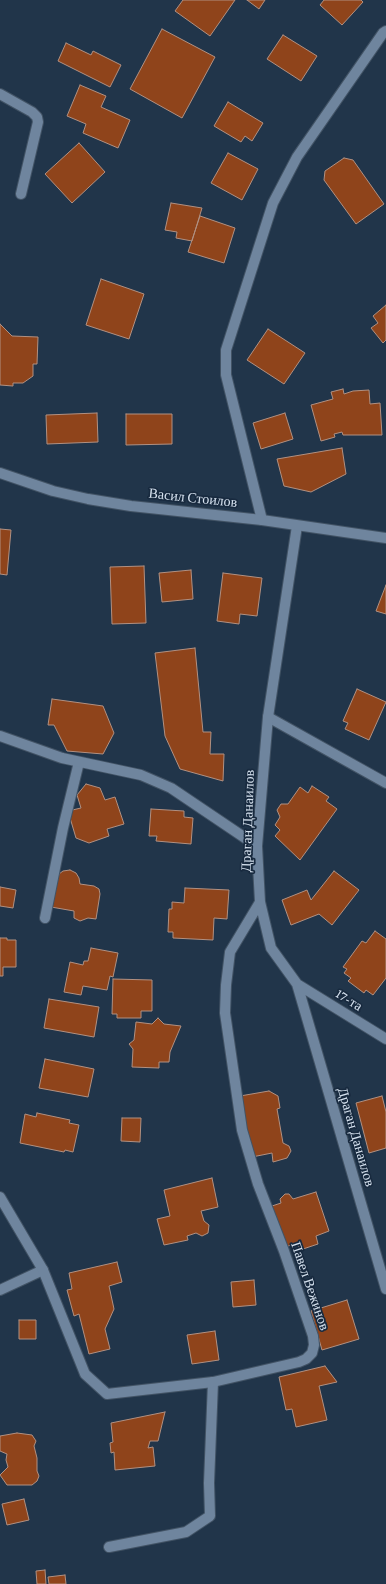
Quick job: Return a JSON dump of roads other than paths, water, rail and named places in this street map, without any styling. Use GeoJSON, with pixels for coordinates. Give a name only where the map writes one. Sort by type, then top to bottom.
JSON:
{"type":"FeatureCollection","features":[{"type":"Feature","properties":{"kind":"street"},"geometry":{"type":"LineString","coordinates":[[262,520],[226,375],[226,350],[273,202],[297,157],[383,33],[386,31]]}},
{"type":"Feature","properties":{"kind":"street"},"geometry":{"type":"LineString","coordinates":[[0,94],[32,112],[37,117],[38,122],[20,194]]}},
{"type":"Feature","properties":{"kind":"street","name":"Васил Стоилов"},"geometry":{"type":"LineString","coordinates":[[0,473],[53,490],[88,499],[131,506],[262,520],[386,538]]}},
{"type":"Feature","properties":{"kind":"street","name":"Драган Данаилов"},"geometry":{"type":"LineString","coordinates":[[297,526],[268,717],[258,846],[260,902],[271,948],[297,984],[386,1290]]}},
{"type":"Feature","properties":{"kind":"street"},"geometry":{"type":"LineString","coordinates":[[268,717],[386,783]]}},
{"type":"Feature","properties":{"kind":"street"},"geometry":{"type":"LineString","coordinates":[[0,736],[62,758],[142,775],[171,788],[258,846]]}},
{"type":"Feature","properties":{"kind":"street"},"geometry":{"type":"LineString","coordinates":[[45,918],[63,828],[79,762]]}},
{"type":"Feature","properties":{"kind":"street","name":"Павел Вежинов"},"geometry":{"type":"LineString","coordinates":[[0,1197],[43,1270],[85,1374],[107,1394],[213,1382],[299,1362],[306,1359],[312,1353],[314,1345],[313,1336],[284,1251],[258,1184],[242,1130],[225,1013],[226,985],[230,952],[260,902]]}},
{"type":"Feature","properties":{"kind":"street","name":"17-та"},"geometry":{"type":"LineString","coordinates":[[297,984],[386,1039]]}},
{"type":"Feature","properties":{"kind":"street"},"geometry":{"type":"LineString","coordinates":[[0,1290],[43,1270]]}},
{"type":"Feature","properties":{"kind":"street"},"geometry":{"type":"LineString","coordinates":[[109,1546],[186,1532],[210,1516],[209,1484],[213,1382]]}}]}
